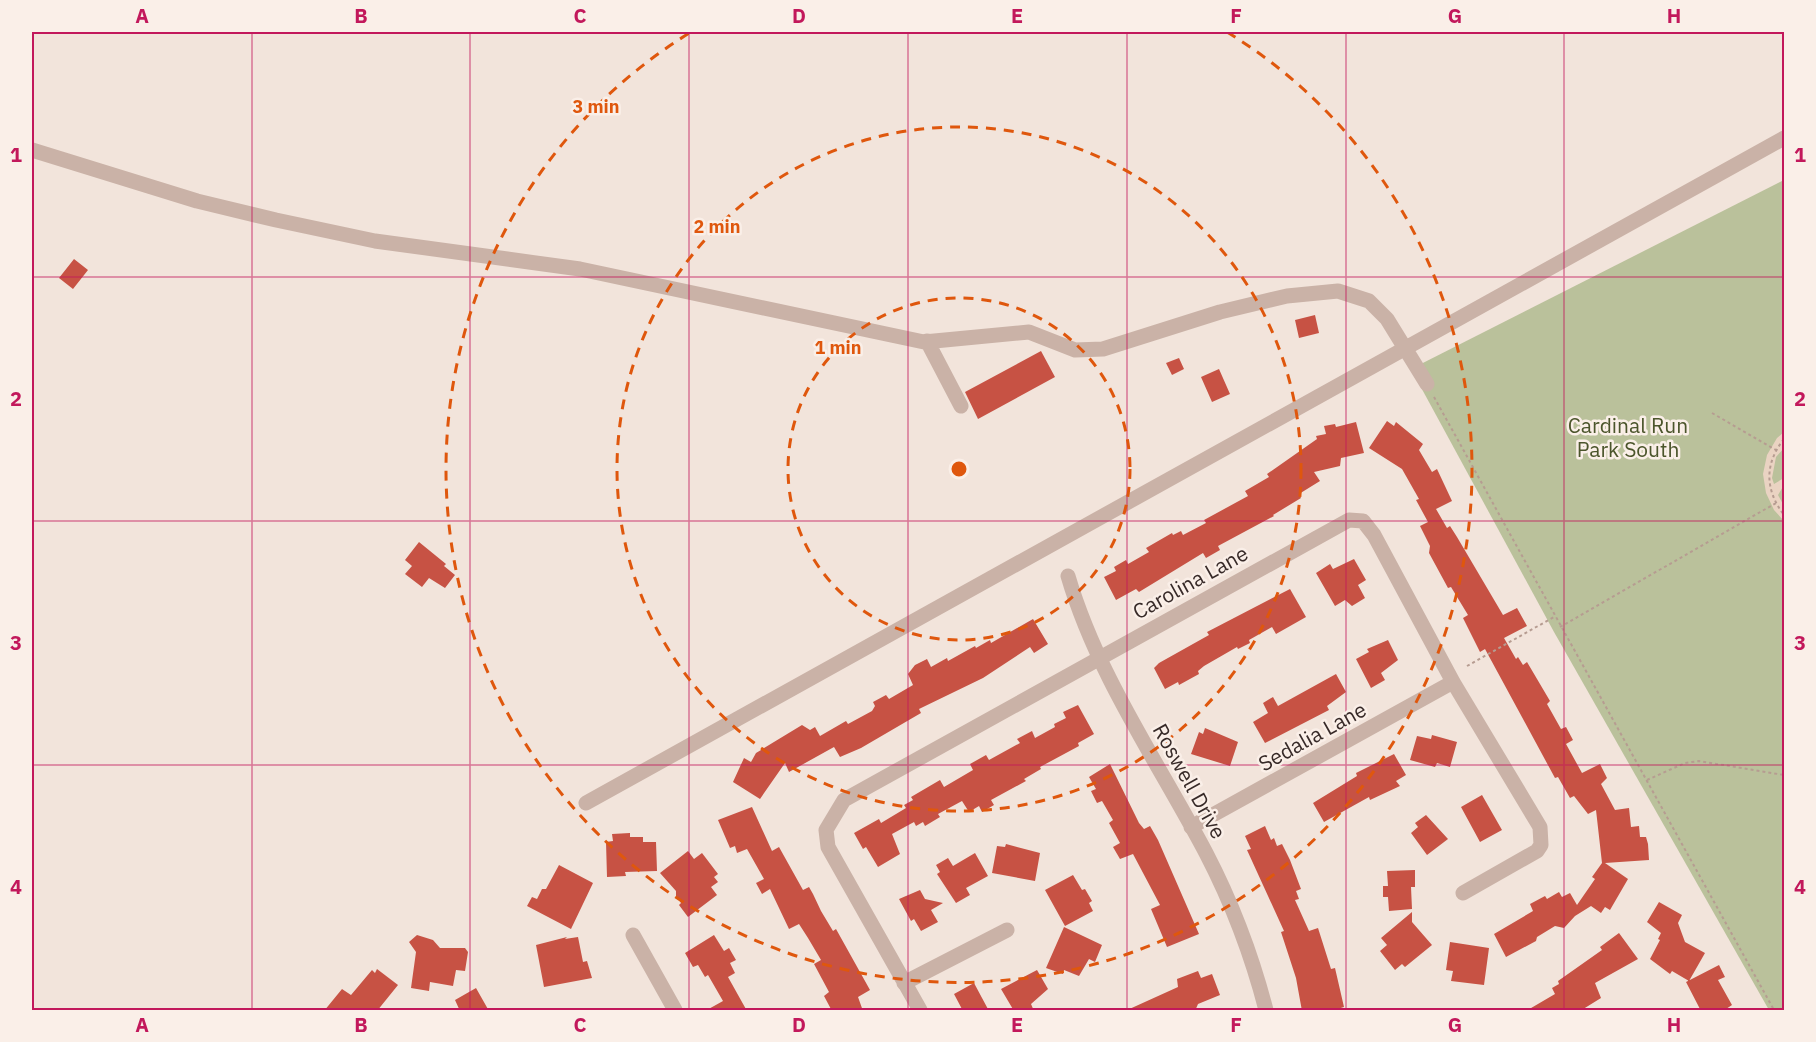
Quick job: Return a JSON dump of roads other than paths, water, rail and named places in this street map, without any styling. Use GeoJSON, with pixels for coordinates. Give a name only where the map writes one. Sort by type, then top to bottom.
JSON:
{"type":"FeatureCollection","features":[{"type":"Feature","properties":{"kind":"street"},"geometry":{"type":"LineString","coordinates":[[586,803],[1785,138]]}},
{"type":"Feature","properties":{"kind":"street"},"geometry":{"type":"LineString","coordinates":[[32,150],[197,201],[276,220],[375,241],[580,269],[927,341],[1029,332],[1075,350],[1103,349],[1220,312],[1287,296],[1338,291],[1369,301],[1387,319],[1407,348],[1427,384]]}},
{"type":"Feature","properties":{"kind":"street"},"geometry":{"type":"LineString","coordinates":[[927,341],[961,406]]}},
{"type":"Feature","properties":{"kind":"street","name":"Carolina Lane"},"geometry":{"type":"LineString","coordinates":[[920,1011],[828,847],[826,838],[829,824],[844,800],[1340,522],[1357,519],[1368,525],[1453,682],[1540,827],[1541,845],[1537,851],[1463,893]]}},
{"type":"Feature","properties":{"kind":"street","name":"Roswell Drive"},"geometry":{"type":"LineString","coordinates":[[1068,576],[1098,658],[1191,827],[1228,900],[1257,975],[1266,1011]]}},
{"type":"Feature","properties":{"kind":"street","name":"Sedalia Lane"},"geometry":{"type":"LineString","coordinates":[[1191,827],[1453,682]]}},
{"type":"Feature","properties":{"kind":"street"},"geometry":{"type":"LineString","coordinates":[[904,983],[1007,930]]}},
{"type":"Feature","properties":{"kind":"street"},"geometry":{"type":"LineString","coordinates":[[633,934],[675,1011]]}},
{"type":"Feature","properties":{"kind":"park label","name":"Cardinal Run Park South"},"geometry":{"type":"Point","coordinates":[1628,437]}}]}
